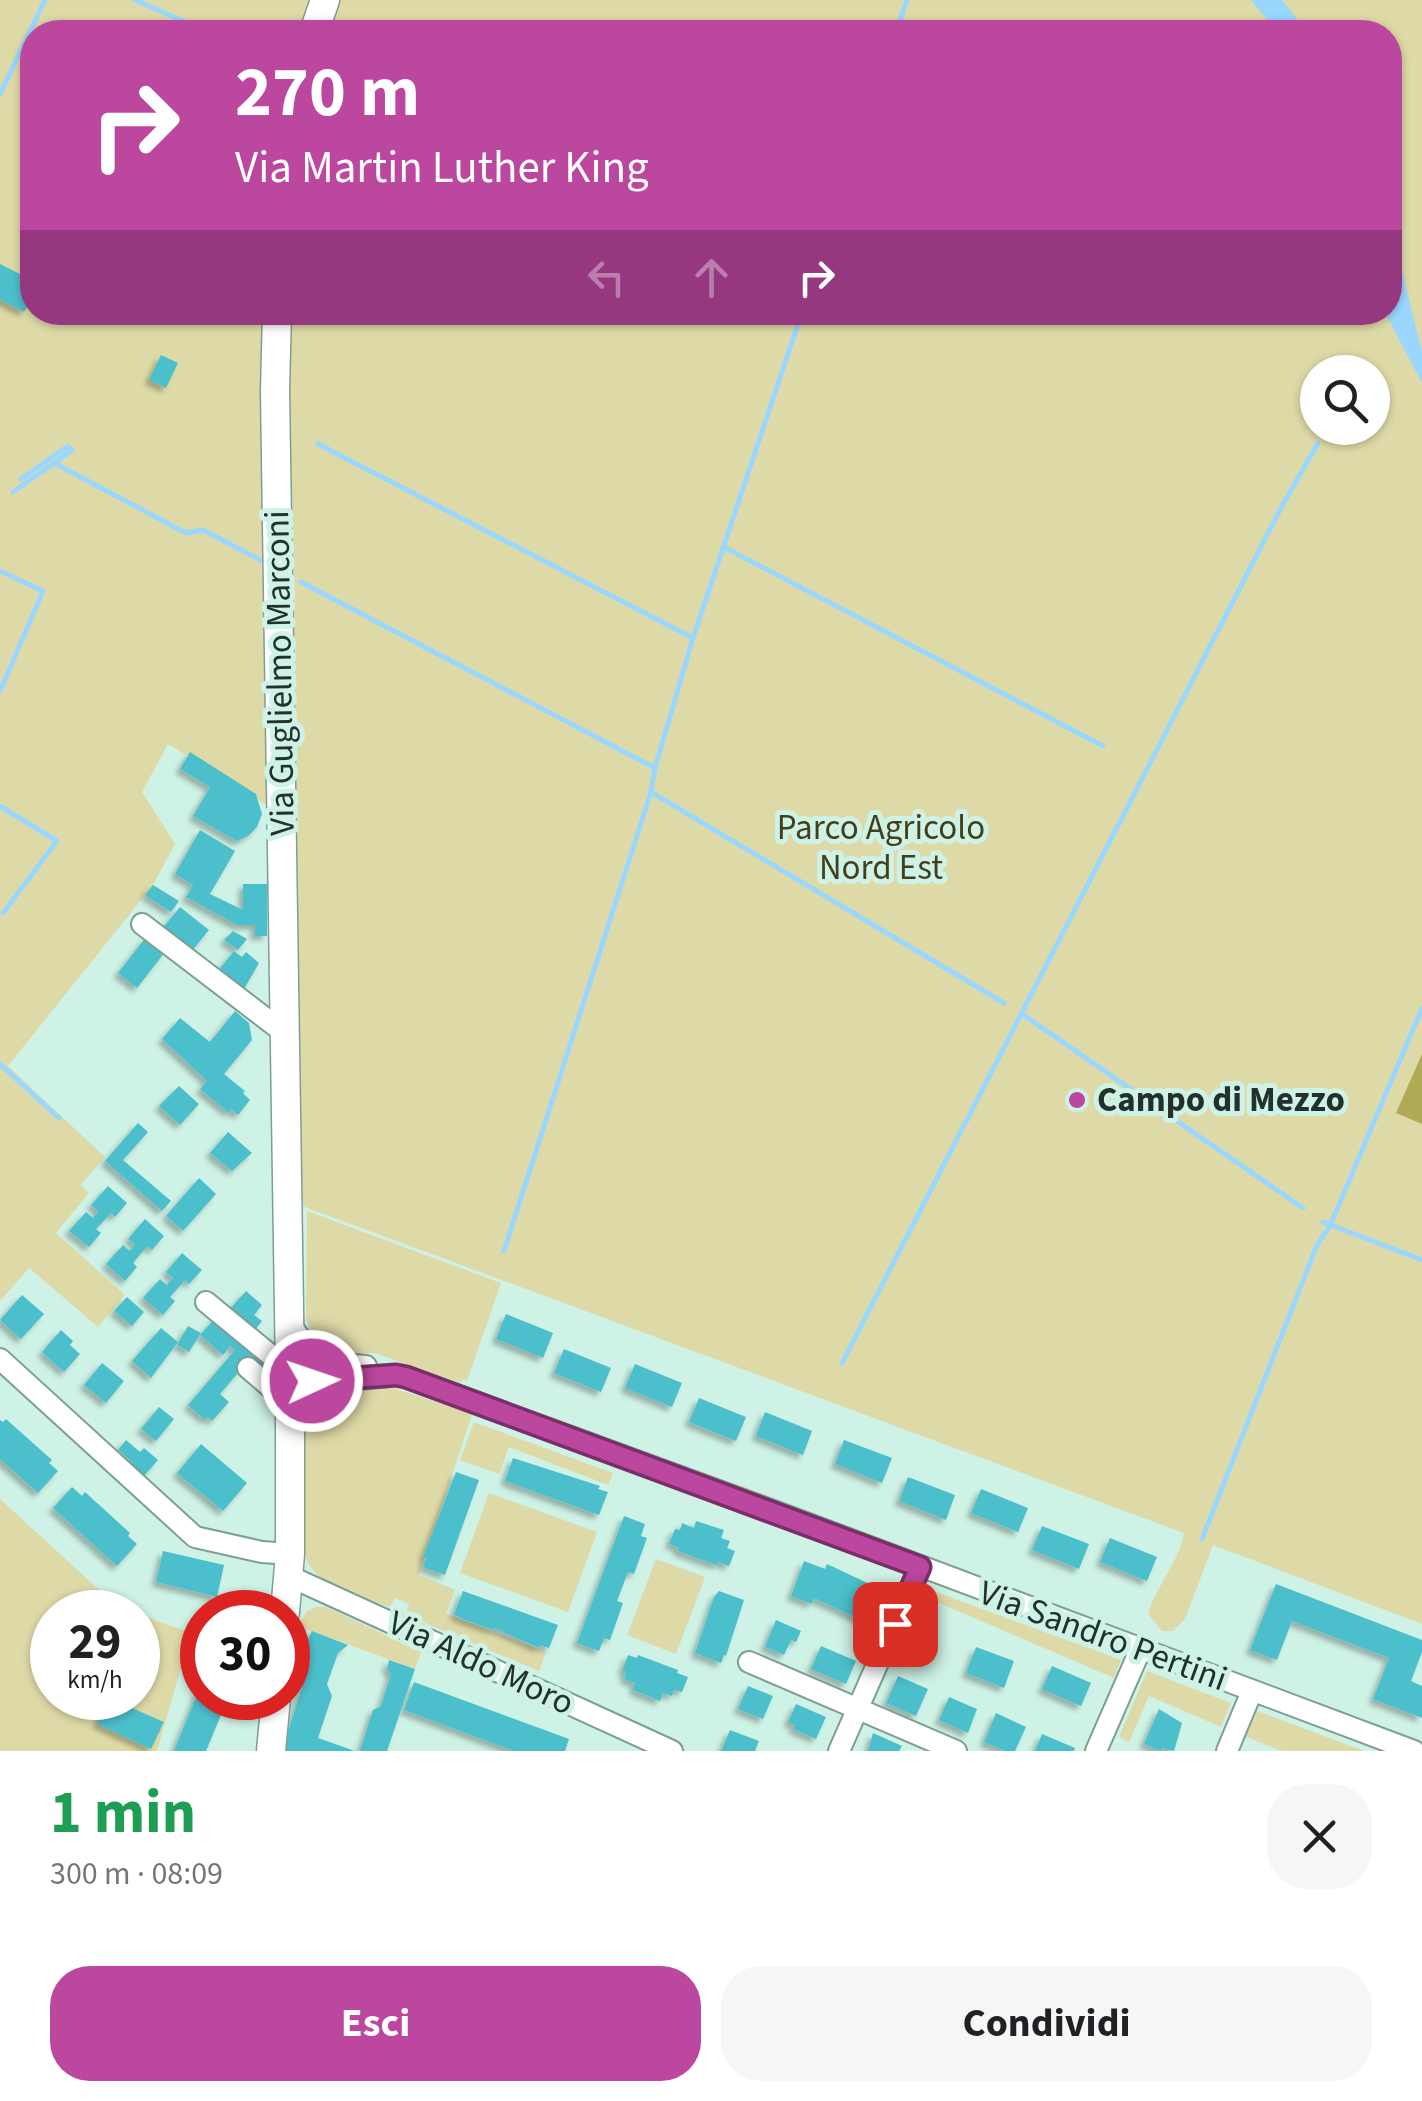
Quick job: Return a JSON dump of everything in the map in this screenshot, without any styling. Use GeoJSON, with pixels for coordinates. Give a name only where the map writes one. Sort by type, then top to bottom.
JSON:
{"type":"FeatureCollection","features":[{"type":"Feature","properties":{"kind":"street","name":"Via Guglielmo Marconi"},"geometry":{"type":"LineString","coordinates":[[277,325],[290,1393],[287,1590]]}},
{"type":"Feature","properties":{"kind":"street"},"geometry":{"type":"LineString","coordinates":[[142,924],[286,1034]]}},
{"type":"Feature","properties":{"kind":"street"},"geometry":{"type":"LineString","coordinates":[[206,1302],[290,1393]]}},
{"type":"Feature","properties":{"kind":"street"},"geometry":{"type":"LineString","coordinates":[[289,1323],[311,1352],[337,1372]]}},
{"type":"Feature","properties":{"kind":"street","name":"Via Aldo Moro"},"geometry":{"type":"LineString","coordinates":[[0,1359],[195,1537],[262,1552],[672,1751]]}},
{"type":"Feature","properties":{"kind":"street"},"geometry":{"type":"LineString","coordinates":[[290,1393],[312,1363],[337,1372]]}},
{"type":"Feature","properties":{"kind":"street","name":"Via Sandro Pertini"},"geometry":{"type":"LineString","coordinates":[[337,1372],[377,1366],[1414,1751]]}},
{"type":"Feature","properties":{"kind":"street"},"geometry":{"type":"LineString","coordinates":[[248,1368],[290,1393],[314,1391],[337,1372]]}},
{"type":"Feature","properties":{"kind":"street"},"geometry":{"type":"LineString","coordinates":[[840,1751],[920,1567]]}},
{"type":"Feature","properties":{"kind":"street"},"geometry":{"type":"LineString","coordinates":[[1096,1751],[1141,1648]]}},
{"type":"Feature","properties":{"kind":"street"},"geometry":{"type":"LineString","coordinates":[[748,1662],[956,1751]]}},
{"type":"Feature","properties":{"kind":"street"},"geometry":{"type":"LineString","coordinates":[[1226,1751],[1252,1691]]}},
{"type":"Feature","properties":{"kind":"street"},"geometry":{"type":"LineString","coordinates":[[270,1751],[274,1720]]}},
{"type":"Feature","properties":{"kind":"green space","name":"Parco Agricolo Nord Est"},"geometry":{"type":"Polygon","coordinates":[[[0,0],[1422,0],[1422,1624],[1213,1545],[1185,1619],[1173,1631],[1162,1631],[1148,1614],[1184,1533],[302,1206],[293,821],[168,744],[142,792],[175,844],[153,885],[8,1066],[105,1157],[81,1185],[89,1193],[56,1233],[125,1295],[98,1327],[29,1268],[0,1301],[0,0]]]}},
{"type":"Feature","properties":{"kind":"green space"},"geometry":{"type":"Polygon","coordinates":[[[307,1211],[501,1283],[467,1381],[463,1379],[460,1383],[374,1353],[335,1354],[318,1342],[306,1319],[307,1211]]]}},
{"type":"Feature","properties":{"kind":"green space"},"geometry":{"type":"Polygon","coordinates":[[[387,1386],[454,1408],[475,1406],[419,1575],[455,1590],[446,1614],[546,1652],[539,1671],[406,1615],[409,1604],[395,1598],[390,1607],[340,1588],[309,1565],[305,1554],[302,1425],[324,1392],[387,1386]]]}},
{"type":"Feature","properties":{"kind":"green space"},"geometry":{"type":"Polygon","coordinates":[[[474,1422],[613,1473],[608,1485],[509,1447],[499,1474],[460,1460],[474,1422]]]}},
{"type":"Feature","properties":{"kind":"green space"},"geometry":{"type":"Polygon","coordinates":[[[489,1493],[597,1532],[568,1612],[460,1573],[489,1493]]]}},
{"type":"Feature","properties":{"kind":"green space"},"geometry":{"type":"Polygon","coordinates":[[[0,1499],[99,1590],[30,1590],[30,1720],[160,1720],[160,1622],[180,1629],[180,1671],[157,1751],[0,1751],[0,1499]]]}},
{"type":"Feature","properties":{"kind":"green space"},"geometry":{"type":"Polygon","coordinates":[[[656,1559],[705,1577],[676,1654],[627,1635],[656,1559]]]}},
{"type":"Feature","properties":{"kind":"green space"},"geometry":{"type":"Polygon","coordinates":[[[928,1589],[1121,1660],[1114,1678],[925,1597],[928,1589]]]}},
{"type":"Feature","properties":{"kind":"green space"},"geometry":{"type":"Polygon","coordinates":[[[326,1607],[421,1652],[415,1669],[310,1630],[310,1610],[326,1607]]]}},
{"type":"Feature","properties":{"kind":"green space"},"geometry":{"type":"Polygon","coordinates":[[[1147,1671],[1231,1703],[1221,1727],[1149,1696],[1129,1742],[1119,1737],[1147,1671]]]}},
{"type":"Feature","properties":{"kind":"green space"},"geometry":{"type":"Polygon","coordinates":[[[1257,1711],[1364,1751],[1281,1751],[1244,1736],[1257,1711]]]}},
{"type":"Feature","properties":{"kind":"shaded area"},"geometry":{"type":"Polygon","coordinates":[[[1422,1054],[1422,1124],[1396,1113],[1422,1054]]]}},
{"type":"Feature","properties":{"kind":"water"},"geometry":{"type":"Polygon","coordinates":[[[1251,0],[1282,0],[1298,20],[1267,20],[1251,0]]]}},
{"type":"Feature","properties":{"kind":"water"},"geometry":{"type":"Polygon","coordinates":[[[1402,271],[1422,352],[1422,383],[1391,325],[1402,325],[1402,271]]]}},
{"type":"Feature","properties":{"kind":"building"},"geometry":{"type":"Polygon","coordinates":[[[0,264],[20,274],[20,310],[0,300],[0,264]]]}},
{"type":"Feature","properties":{"kind":"building"},"geometry":{"type":"Polygon","coordinates":[[[161,355],[178,363],[166,388],[149,380],[161,355]]]}},
{"type":"Feature","properties":{"kind":"building"},"geometry":{"type":"Polygon","coordinates":[[[190,752],[256,794],[262,814],[248,836],[237,841],[193,816],[210,787],[180,769],[190,752]]]}},
{"type":"Feature","properties":{"kind":"building"},"geometry":{"type":"Polygon","coordinates":[[[200,830],[235,851],[210,894],[243,910],[243,884],[267,884],[267,936],[255,936],[255,925],[237,925],[186,897],[193,885],[175,874],[200,830]]]}},
{"type":"Feature","properties":{"kind":"building"},"geometry":{"type":"Polygon","coordinates":[[[153,885],[179,901],[171,912],[145,895],[153,885]]]}},
{"type":"Feature","properties":{"kind":"building"},"geometry":{"type":"Polygon","coordinates":[[[180,907],[209,930],[191,952],[162,929],[180,907]]]}},
{"type":"Feature","properties":{"kind":"building"},"geometry":{"type":"Polygon","coordinates":[[[233,931],[247,939],[238,950],[224,940],[233,931]]]}},
{"type":"Feature","properties":{"kind":"building"},"geometry":{"type":"Polygon","coordinates":[[[146,937],[165,952],[137,988],[118,973],[146,937]]]}},
{"type":"Feature","properties":{"kind":"building"},"geometry":{"type":"Polygon","coordinates":[[[234,951],[242,957],[246,952],[259,963],[243,991],[218,971],[234,951]]]}},
{"type":"Feature","properties":{"kind":"building"},"geometry":{"type":"Polygon","coordinates":[[[235,1011],[249,1023],[252,1040],[224,1074],[250,1100],[238,1115],[231,1109],[229,1113],[200,1089],[207,1081],[162,1039],[180,1018],[210,1042],[235,1011]]]}},
{"type":"Feature","properties":{"kind":"building"},"geometry":{"type":"Polygon","coordinates":[[[179,1086],[199,1104],[180,1125],[159,1106],[179,1086]]]}},
{"type":"Feature","properties":{"kind":"building"},"geometry":{"type":"Polygon","coordinates":[[[138,1123],[148,1132],[123,1160],[171,1201],[162,1211],[105,1161],[138,1123]]]}},
{"type":"Feature","properties":{"kind":"building"},"geometry":{"type":"Polygon","coordinates":[[[228,1132],[252,1153],[232,1171],[210,1153],[228,1132]]]}},
{"type":"Feature","properties":{"kind":"building"},"geometry":{"type":"Polygon","coordinates":[[[199,1178],[216,1194],[183,1231],[166,1216],[199,1178]]]}},
{"type":"Feature","properties":{"kind":"building"},"geometry":{"type":"Polygon","coordinates":[[[108,1186],[127,1203],[115,1217],[111,1213],[96,1229],[101,1233],[89,1247],[69,1231],[86,1212],[93,1218],[98,1211],[91,1205],[108,1186]]]}},
{"type":"Feature","properties":{"kind":"building"},"geometry":{"type":"Polygon","coordinates":[[[145,1219],[164,1236],[152,1250],[147,1246],[125,1281],[106,1264],[123,1245],[130,1251],[135,1244],[128,1239],[145,1219]]]}},
{"type":"Feature","properties":{"kind":"building"},"geometry":{"type":"Polygon","coordinates":[[[182,1253],[202,1270],[189,1284],[185,1280],[170,1297],[175,1301],[163,1315],[143,1298],[160,1279],[167,1285],[173,1278],[166,1272],[182,1253]]]}},
{"type":"Feature","properties":{"kind":"building"},"geometry":{"type":"Polygon","coordinates":[[[246,1291],[262,1305],[254,1315],[262,1321],[255,1330],[230,1309],[246,1291]]]}},
{"type":"Feature","properties":{"kind":"building"},"geometry":{"type":"Polygon","coordinates":[[[22,1295],[44,1314],[21,1339],[0,1320],[22,1295]]]}},
{"type":"Feature","properties":{"kind":"building"},"geometry":{"type":"Polygon","coordinates":[[[127,1297],[144,1312],[132,1326],[114,1311],[127,1297]]]}},
{"type":"Feature","properties":{"kind":"building"},"geometry":{"type":"Polygon","coordinates":[[[506,1314],[553,1333],[543,1358],[496,1339],[506,1314]]]}},
{"type":"Feature","properties":{"kind":"building"},"geometry":{"type":"Polygon","coordinates":[[[217,1316],[275,1365],[265,1376],[248,1361],[220,1394],[229,1402],[212,1421],[207,1417],[205,1420],[188,1405],[235,1350],[230,1346],[223,1355],[200,1335],[217,1316]]]}},
{"type":"Feature","properties":{"kind":"building"},"geometry":{"type":"Polygon","coordinates":[[[188,1326],[201,1333],[189,1352],[177,1345],[188,1326]]]}},
{"type":"Feature","properties":{"kind":"building"},"geometry":{"type":"Polygon","coordinates":[[[161,1328],[178,1342],[151,1378],[132,1361],[161,1328]]]}},
{"type":"Feature","properties":{"kind":"building"},"geometry":{"type":"Polygon","coordinates":[[[61,1330],[80,1354],[64,1372],[42,1352],[61,1330]]]}},
{"type":"Feature","properties":{"kind":"building"},"geometry":{"type":"Polygon","coordinates":[[[564,1349],[611,1368],[601,1392],[554,1373],[564,1349]]]}},
{"type":"Feature","properties":{"kind":"building"},"geometry":{"type":"Polygon","coordinates":[[[102,1363],[124,1381],[106,1403],[84,1385],[102,1363]]]}},
{"type":"Feature","properties":{"kind":"building"},"geometry":{"type":"Polygon","coordinates":[[[635,1364],[682,1383],[672,1407],[625,1388],[635,1364]]]}},
{"type":"Feature","properties":{"kind":"building"},"geometry":{"type":"Polygon","coordinates":[[[699,1398],[746,1417],[736,1441],[689,1422],[699,1398]]]}},
{"type":"Feature","properties":{"kind":"building"},"geometry":{"type":"Polygon","coordinates":[[[159,1407],[174,1419],[156,1441],[141,1429],[159,1407]]]}},
{"type":"Feature","properties":{"kind":"building"},"geometry":{"type":"Polygon","coordinates":[[[765,1412],[812,1431],[803,1455],[756,1436],[765,1412]]]}},
{"type":"Feature","properties":{"kind":"building"},"geometry":{"type":"Polygon","coordinates":[[[6,1419],[52,1460],[49,1463],[58,1471],[38,1493],[0,1459],[0,1420],[6,1419]]]}},
{"type":"Feature","properties":{"kind":"building"},"geometry":{"type":"Polygon","coordinates":[[[126,1440],[158,1460],[142,1478],[118,1450],[126,1440]]]}},
{"type":"Feature","properties":{"kind":"building"},"geometry":{"type":"Polygon","coordinates":[[[844,1440],[892,1458],[882,1483],[835,1464],[844,1440]]]}},
{"type":"Feature","properties":{"kind":"building"},"geometry":{"type":"Polygon","coordinates":[[[201,1444],[247,1483],[223,1511],[177,1473],[201,1444]]]}},
{"type":"Feature","properties":{"kind":"building"},"geometry":{"type":"Polygon","coordinates":[[[513,1458],[600,1486],[598,1489],[608,1492],[599,1515],[505,1481],[513,1458]]]}},
{"type":"Feature","properties":{"kind":"building"},"geometry":{"type":"Polygon","coordinates":[[[456,1472],[479,1480],[445,1575],[423,1567],[423,1557],[456,1472]]]}},
{"type":"Feature","properties":{"kind":"building"},"geometry":{"type":"Polygon","coordinates":[[[908,1477],[955,1495],[946,1520],[899,1501],[908,1477]]]}},
{"type":"Feature","properties":{"kind":"building"},"geometry":{"type":"Polygon","coordinates":[[[72,1487],[82,1496],[85,1492],[137,1544],[117,1566],[53,1508],[72,1487]]]}},
{"type":"Feature","properties":{"kind":"building"},"geometry":{"type":"Polygon","coordinates":[[[981,1489],[1028,1508],[1018,1532],[971,1513],[981,1489]]]}},
{"type":"Feature","properties":{"kind":"building"},"geometry":{"type":"Polygon","coordinates":[[[624,1516],[645,1524],[641,1536],[647,1538],[634,1574],[628,1572],[617,1601],[623,1603],[610,1640],[604,1638],[599,1651],[577,1643],[624,1516]]]}},
{"type":"Feature","properties":{"kind":"building"},"geometry":{"type":"Polygon","coordinates":[[[696,1521],[724,1530],[721,1538],[730,1541],[727,1548],[735,1551],[729,1566],[677,1551],[679,1548],[669,1544],[682,1523],[694,1528],[696,1521]]]}},
{"type":"Feature","properties":{"kind":"building"},"geometry":{"type":"Polygon","coordinates":[[[1042,1526],[1089,1544],[1079,1569],[1032,1550],[1042,1526]]]}},
{"type":"Feature","properties":{"kind":"building"},"geometry":{"type":"Polygon","coordinates":[[[1110,1538],[1157,1557],[1147,1581],[1100,1562],[1110,1538]]]}},
{"type":"Feature","properties":{"kind":"building"},"geometry":{"type":"Polygon","coordinates":[[[163,1551],[224,1565],[219,1590],[189,1590],[156,1582],[163,1551]]]}},
{"type":"Feature","properties":{"kind":"building"},"geometry":{"type":"Polygon","coordinates":[[[804,1561],[825,1569],[827,1564],[876,1587],[863,1621],[814,1598],[812,1604],[791,1596],[804,1561]]]}},
{"type":"Feature","properties":{"kind":"building"},"geometry":{"type":"Polygon","coordinates":[[[1276,1584],[1422,1640],[1422,1652],[1411,1681],[1422,1686],[1422,1718],[1373,1699],[1389,1658],[1292,1621],[1277,1660],[1250,1650],[1276,1584]]]}},
{"type":"Feature","properties":{"kind":"building"},"geometry":{"type":"Polygon","coordinates":[[[463,1591],[558,1625],[549,1648],[539,1648],[454,1614],[463,1591]]]}},
{"type":"Feature","properties":{"kind":"building"},"geometry":{"type":"Polygon","coordinates":[[[719,1591],[744,1600],[721,1663],[695,1653],[719,1591]]]}},
{"type":"Feature","properties":{"kind":"building"},"geometry":{"type":"Polygon","coordinates":[[[776,1620],[801,1631],[784,1655],[765,1647],[776,1620]]]}},
{"type":"Feature","properties":{"kind":"building"},"geometry":{"type":"Polygon","coordinates":[[[312,1631],[348,1645],[338,1653],[327,1684],[332,1696],[318,1738],[355,1751],[282,1751],[292,1720],[310,1720],[312,1631]]]}},
{"type":"Feature","properties":{"kind":"building"},"geometry":{"type":"Polygon","coordinates":[[[821,1646],[856,1661],[846,1684],[811,1669],[821,1646]]]}},
{"type":"Feature","properties":{"kind":"building"},"geometry":{"type":"Polygon","coordinates":[[[976,1647],[1014,1661],[1004,1688],[966,1673],[976,1647]]]}},
{"type":"Feature","properties":{"kind":"building"},"geometry":{"type":"Polygon","coordinates":[[[628,1655],[678,1670],[677,1673],[688,1677],[682,1692],[674,1690],[672,1696],[663,1693],[660,1701],[633,1690],[635,1683],[624,1679],[626,1672],[622,1671],[628,1655]]]}},
{"type":"Feature","properties":{"kind":"building"},"geometry":{"type":"Polygon","coordinates":[[[389,1660],[415,1669],[387,1751],[360,1751],[373,1710],[381,1706],[391,1674],[387,1669],[389,1660]]]}},
{"type":"Feature","properties":{"kind":"building"},"geometry":{"type":"Polygon","coordinates":[[[1052,1666],[1091,1683],[1081,1706],[1042,1689],[1052,1666]]]}},
{"type":"Feature","properties":{"kind":"building"},"geometry":{"type":"Polygon","coordinates":[[[898,1676],[928,1689],[916,1716],[886,1703],[898,1676]]]}},
{"type":"Feature","properties":{"kind":"building"},"geometry":{"type":"Polygon","coordinates":[[[414,1682],[569,1739],[565,1751],[514,1751],[404,1710],[414,1682]]]}},
{"type":"Feature","properties":{"kind":"building"},"geometry":{"type":"Polygon","coordinates":[[[748,1686],[773,1696],[763,1719],[738,1709],[748,1686]]]}},
{"type":"Feature","properties":{"kind":"building"},"geometry":{"type":"Polygon","coordinates":[[[949,1697],[977,1709],[968,1733],[939,1720],[949,1697]]]}},
{"type":"Feature","properties":{"kind":"building"},"geometry":{"type":"Polygon","coordinates":[[[796,1704],[826,1717],[816,1739],[793,1729],[795,1725],[788,1722],[796,1704]]]}},
{"type":"Feature","properties":{"kind":"building"},"geometry":{"type":"Polygon","coordinates":[[[1159,1709],[1182,1723],[1174,1751],[1144,1744],[1159,1709]]]}},
{"type":"Feature","properties":{"kind":"building"},"geometry":{"type":"Polygon","coordinates":[[[996,1713],[1026,1727],[1015,1751],[984,1742],[996,1713]]]}},
{"type":"Feature","properties":{"kind":"building"},"geometry":{"type":"Polygon","coordinates":[[[99,1720],[164,1722],[151,1749],[97,1724],[99,1720]]]}},
{"type":"Feature","properties":{"kind":"building"},"geometry":{"type":"Polygon","coordinates":[[[187,1720],[219,1720],[206,1751],[174,1751],[187,1720]]]}},
{"type":"Feature","properties":{"kind":"building"},"geometry":{"type":"Polygon","coordinates":[[[730,1730],[759,1741],[755,1751],[721,1751],[730,1730]]]}},
{"type":"Feature","properties":{"kind":"building"},"geometry":{"type":"Polygon","coordinates":[[[873,1733],[902,1746],[899,1751],[868,1751],[873,1733]]]}},
{"type":"Feature","properties":{"kind":"building"},"geometry":{"type":"Polygon","coordinates":[[[1042,1734],[1075,1748],[1074,1751],[1035,1751],[1042,1734]]]}},
{"type":"Feature","properties":{"kind":"waterway"},"geometry":{"type":"LineString","coordinates":[[35,20],[45,0]]}},
{"type":"Feature","properties":{"kind":"waterway"},"geometry":{"type":"LineString","coordinates":[[135,0],[181,20]]}},
{"type":"Feature","properties":{"kind":"waterway"},"geometry":{"type":"LineString","coordinates":[[900,20],[907,0]]}},
{"type":"Feature","properties":{"kind":"waterway"},"geometry":{"type":"LineString","coordinates":[[0,94],[20,52]]}},
{"type":"Feature","properties":{"kind":"waterway"},"geometry":{"type":"LineString","coordinates":[[504,1251],[651,792],[693,638],[798,325]]}},
{"type":"Feature","properties":{"kind":"waterway"},"geometry":{"type":"LineString","coordinates":[[318,444],[693,638]]}},
{"type":"Feature","properties":{"kind":"waterway"},"geometry":{"type":"LineString","coordinates":[[842,1363],[1317,445]]}},
{"type":"Feature","properties":{"kind":"waterway"},"geometry":{"type":"LineString","coordinates":[[21,479],[68,446],[72,450],[54,463]]}},
{"type":"Feature","properties":{"kind":"waterway"},"geometry":{"type":"LineString","coordinates":[[13,492],[54,463],[186,533],[203,530],[266,563]]}},
{"type":"Feature","properties":{"kind":"waterway"},"geometry":{"type":"LineString","coordinates":[[724,547],[1103,746]]}},
{"type":"Feature","properties":{"kind":"waterway"},"geometry":{"type":"LineString","coordinates":[[0,571],[43,591],[0,691]]}},
{"type":"Feature","properties":{"kind":"waterway"},"geometry":{"type":"LineString","coordinates":[[301,582],[655,768]]}},
{"type":"Feature","properties":{"kind":"waterway"},"geometry":{"type":"LineString","coordinates":[[651,792],[1004,1003]]}},
{"type":"Feature","properties":{"kind":"waterway"},"geometry":{"type":"LineString","coordinates":[[0,806],[57,841],[3,913]]}},
{"type":"Feature","properties":{"kind":"waterway"},"geometry":{"type":"LineString","coordinates":[[1202,1539],[1317,1245],[1330,1226],[1422,1008]]}},
{"type":"Feature","properties":{"kind":"waterway"},"geometry":{"type":"LineString","coordinates":[[1022,1014],[1303,1208]]}},
{"type":"Feature","properties":{"kind":"waterway"},"geometry":{"type":"LineString","coordinates":[[0,1064],[59,1118]]}},
{"type":"Feature","properties":{"kind":"waterway"},"geometry":{"type":"LineString","coordinates":[[1323,1222],[1422,1260]]}},
{"type":"Feature","properties":{"kind":"place","name":"Campo di Mezzo"},"geometry":{"type":"Point","coordinates":[1077,1100]}},
{"type":"Feature","properties":{"kind":"route"},"geometry":{"type":"LineString","coordinates":[[312,1381],[406,1377],[920,1567],[895,1624]]}}]}
